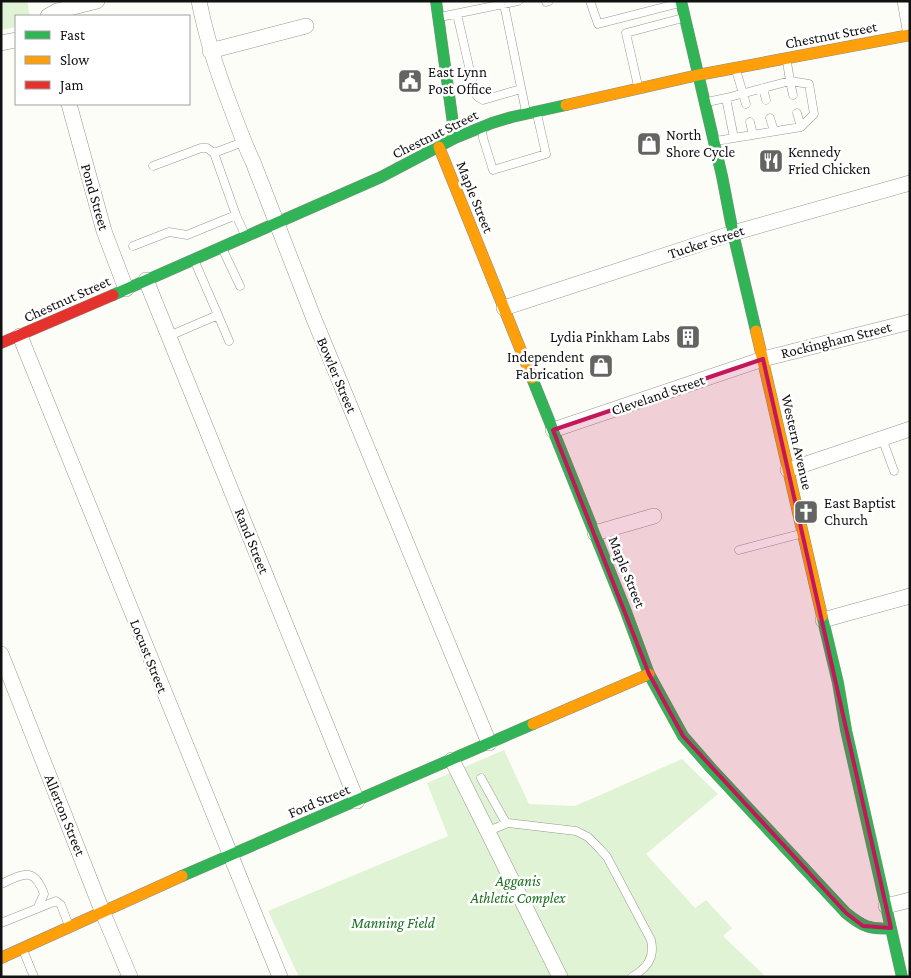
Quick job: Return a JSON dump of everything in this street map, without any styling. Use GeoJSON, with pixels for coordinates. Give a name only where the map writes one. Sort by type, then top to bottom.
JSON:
{"type":"FeatureCollection","features":[{"type":"Feature","properties":{"kind":"main road"},"geometry":{"type":"LineString","coordinates":[[436,1],[455,138]]}},
{"type":"Feature","properties":{"kind":"main road","name":"Western Avenue"},"geometry":{"type":"LineString","coordinates":[[681,2],[802,534],[838,683],[846,730],[902,977]]}},
{"type":"Feature","properties":{"kind":"main road","name":"Chestnut Street"},"geometry":{"type":"LineString","coordinates":[[1,344],[381,178],[455,138],[492,123],[698,75],[910,35]]}},
{"type":"Feature","properties":{"kind":"main road","name":"Maple Street"},"geometry":{"type":"LineString","coordinates":[[439,147],[595,532],[649,674],[683,736],[846,914],[863,926],[878,930],[891,928]]}},
{"type":"Feature","properties":{"kind":"main road","name":"Ford Street"},"geometry":{"type":"LineString","coordinates":[[1,958],[649,674]]}},
{"type":"Feature","properties":{"kind":"street"},"geometry":{"type":"LineString","coordinates":[[50,15],[57,11],[97,1]]}},
{"type":"Feature","properties":{"kind":"street","name":"Bowler Street"},"geometry":{"type":"LineString","coordinates":[[199,1],[203,26],[210,50],[243,142],[253,162],[314,319],[490,743]]}},
{"type":"Feature","properties":{"kind":"street"},"geometry":{"type":"LineString","coordinates":[[905,1],[910,30]]}},
{"type":"Feature","properties":{"kind":"street"},"geometry":{"type":"LineString","coordinates":[[210,50],[306,26]]}},
{"type":"Feature","properties":{"kind":"street"},"geometry":{"type":"LineString","coordinates":[[1,43],[15,40]]}},
{"type":"Feature","properties":{"kind":"street","name":"Pond Street"},"geometry":{"type":"LineString","coordinates":[[69,105],[104,231],[126,289]]}},
{"type":"Feature","properties":{"kind":"street","name":"Tucker Street"},"geometry":{"type":"LineString","coordinates":[[504,308],[733,233],[910,183]]}},
{"type":"Feature","properties":{"kind":"street","name":"Rand Street"},"geometry":{"type":"LineString","coordinates":[[146,280],[357,801]]}},
{"type":"Feature","properties":{"kind":"street","name":"Rockingham Street"},"geometry":{"type":"LineString","coordinates":[[763,359],[910,322]]}},
{"type":"Feature","properties":{"kind":"street","name":"Locust Street"},"geometry":{"type":"LineString","coordinates":[[20,336],[280,977]]}},
{"type":"Feature","properties":{"kind":"street","name":"Cleveland Street"},"geometry":{"type":"LineString","coordinates":[[553,430],[763,359]]}},
{"type":"Feature","properties":{"kind":"street"},"geometry":{"type":"LineString","coordinates":[[788,470],[910,429]]}},
{"type":"Feature","properties":{"kind":"street"},"geometry":{"type":"LineString","coordinates":[[595,532],[654,516]]}},
{"type":"Feature","properties":{"kind":"street"},"geometry":{"type":"LineString","coordinates":[[823,620],[910,596]]}},
{"type":"Feature","properties":{"kind":"street","name":"Allerton Street"},"geometry":{"type":"LineString","coordinates":[[1,654],[130,977]]}},
{"type":"Feature","properties":{"kind":"street"},"geometry":{"type":"LineString","coordinates":[[452,760],[560,977]]}},
{"type":"Feature","properties":{"kind":"street"},"geometry":{"type":"LineString","coordinates":[[886,906],[910,900]]}},
{"type":"Feature","properties":{"kind":"lane"},"geometry":{"type":"LineString","coordinates":[[438,18],[518,1]]}},
{"type":"Feature","properties":{"kind":"lane"},"geometry":{"type":"LineString","coordinates":[[590,1],[598,24],[681,2]]}},
{"type":"Feature","properties":{"kind":"lane"},"geometry":{"type":"LineString","coordinates":[[482,127],[483,138],[493,170],[546,154],[532,113],[521,89],[504,4]]}},
{"type":"Feature","properties":{"kind":"lane"},"geometry":{"type":"LineString","coordinates":[[457,14],[475,93],[478,97],[483,100],[521,89]]}},
{"type":"Feature","properties":{"kind":"lane"},"geometry":{"type":"LineString","coordinates":[[639,89],[626,33],[685,18]]}},
{"type":"Feature","properties":{"kind":"lane"},"geometry":{"type":"LineString","coordinates":[[786,58],[793,95]]}},
{"type":"Feature","properties":{"kind":"lane"},"geometry":{"type":"LineString","coordinates":[[736,68],[746,104]]}},
{"type":"Feature","properties":{"kind":"lane"},"geometry":{"type":"LineString","coordinates":[[705,102],[790,81],[809,84],[814,114],[801,127],[714,141]]}},
{"type":"Feature","properties":{"kind":"lane"},"geometry":{"type":"LineString","coordinates":[[763,88],[766,100]]}},
{"type":"Feature","properties":{"kind":"lane"},"geometry":{"type":"LineString","coordinates":[[726,98],[734,138]]}},
{"type":"Feature","properties":{"kind":"lane"},"geometry":{"type":"LineString","coordinates":[[798,112],[801,127]]}},
{"type":"Feature","properties":{"kind":"lane"},"geometry":{"type":"LineString","coordinates":[[770,118],[774,131]]}},
{"type":"Feature","properties":{"kind":"lane"},"geometry":{"type":"LineString","coordinates":[[750,122],[753,135]]}},
{"type":"Feature","properties":{"kind":"lane"},"geometry":{"type":"LineString","coordinates":[[214,153],[243,142]]}},
{"type":"Feature","properties":{"kind":"lane"},"geometry":{"type":"LineString","coordinates":[[154,166],[201,148],[207,148],[214,153],[236,215],[246,237]]}},
{"type":"Feature","properties":{"kind":"lane"},"geometry":{"type":"LineString","coordinates":[[133,246],[169,232],[187,234],[236,215]]}},
{"type":"Feature","properties":{"kind":"lane"},"geometry":{"type":"LineString","coordinates":[[222,248],[240,286]]}},
{"type":"Feature","properties":{"kind":"lane"},"geometry":{"type":"LineString","coordinates":[[194,260],[229,341]]}},
{"type":"Feature","properties":{"kind":"lane"},"geometry":{"type":"LineString","coordinates":[[169,336],[218,315]]}},
{"type":"Feature","properties":{"kind":"lane"},"geometry":{"type":"LineString","coordinates":[[882,438],[894,471]]}},
{"type":"Feature","properties":{"kind":"lane"},"geometry":{"type":"LineString","coordinates":[[739,550],[802,534]]}},
{"type":"Feature","properties":{"kind":"lane"},"geometry":{"type":"LineString","coordinates":[[481,778],[506,823]]}},
{"type":"Feature","properties":{"kind":"lane"},"geometry":{"type":"LineString","coordinates":[[488,831],[508,822],[576,830],[588,837],[599,848],[607,857],[651,940],[652,956],[647,964],[632,977]]}},
{"type":"Feature","properties":{"kind":"lane"},"geometry":{"type":"LineString","coordinates":[[1,884],[21,875],[30,874],[37,879],[44,894],[38,908]]}},
{"type":"Feature","properties":{"kind":"lane"},"geometry":{"type":"LineString","coordinates":[[1,923],[56,900],[61,905],[70,927]]}},
{"type":"Feature","properties":{"kind":"lane"},"geometry":{"type":"LineString","coordinates":[[22,948],[34,977]]}},
{"type":"Feature","properties":{"kind":"highlighted area"},"geometry":{"type":"Polygon","coordinates":[[[763,359],[891,928],[863,926],[846,913],[683,736],[649,674],[553,430],[763,359]]]}},
{"type":"Feature","properties":{"kind":"green space"},"geometry":{"type":"Polygon","coordinates":[[[1,1],[27,1],[30,15],[15,15],[15,27],[1,30],[1,1]]]}},
{"type":"Feature","properties":{"kind":"green space","name":"Agganis Athletic Complex"},"geometry":{"type":"Polygon","coordinates":[[[504,750],[529,804],[575,806],[682,759],[718,794],[646,854],[695,908],[706,900],[732,928],[723,936],[766,977],[299,977],[268,911],[448,836],[427,783],[504,750]]]}},
{"type":"Feature","properties":{"kind":"traffic: fast"},"geometry":{"type":"LineString","coordinates":[[436,1],[455,138]]}},
{"type":"Feature","properties":{"kind":"traffic: fast"},"geometry":{"type":"LineString","coordinates":[[681,1],[756,331]]}},
{"type":"Feature","properties":{"kind":"traffic: fast"},"geometry":{"type":"LineString","coordinates":[[113,295],[381,177],[455,138],[512,117],[566,105]]}},
{"type":"Feature","properties":{"kind":"traffic: fast"},"geometry":{"type":"LineString","coordinates":[[532,378],[625,609],[649,674],[683,736],[846,913],[872,928],[891,928]]}},
{"type":"Feature","properties":{"kind":"traffic: fast"},"geometry":{"type":"LineString","coordinates":[[822,616],[902,977]]}},
{"type":"Feature","properties":{"kind":"traffic: fast"},"geometry":{"type":"LineString","coordinates":[[182,876],[533,724]]}},
{"type":"Feature","properties":{"kind":"traffic: slow"},"geometry":{"type":"LineString","coordinates":[[566,105],[698,75],[910,35]]}},
{"type":"Feature","properties":{"kind":"traffic: slow"},"geometry":{"type":"LineString","coordinates":[[439,147],[532,378]]}},
{"type":"Feature","properties":{"kind":"traffic: slow"},"geometry":{"type":"LineString","coordinates":[[756,331],[822,616]]}},
{"type":"Feature","properties":{"kind":"traffic: slow"},"geometry":{"type":"LineString","coordinates":[[533,724],[649,674]]}},
{"type":"Feature","properties":{"kind":"traffic: slow"},"geometry":{"type":"LineString","coordinates":[[1,958],[182,876]]}},
{"type":"Feature","properties":{"kind":"traffic: jam"},"geometry":{"type":"LineString","coordinates":[[1,343],[113,295]]}},
{"type":"Feature","properties":{"kind":"place","name":"East Lynn Post Office"},"geometry":{"type":"Point","coordinates":[410,81]}},
{"type":"Feature","properties":{"kind":"place","name":"North Shore Cycle"},"geometry":{"type":"Point","coordinates":[649,144]}},
{"type":"Feature","properties":{"kind":"place","name":"Kennedy Fried Chicken"},"geometry":{"type":"Point","coordinates":[771,161]}},
{"type":"Feature","properties":{"kind":"place","name":"Lydia Pinkham Labs"},"geometry":{"type":"Point","coordinates":[688,337]}},
{"type":"Feature","properties":{"kind":"place","name":"Independent Fabrication"},"geometry":{"type":"Point","coordinates":[601,366]}},
{"type":"Feature","properties":{"kind":"place","name":"East Baptist Church"},"geometry":{"type":"Point","coordinates":[806,512]}},
{"type":"Feature","properties":{"kind":"park label","name":"Manning Field"},"geometry":{"type":"Point","coordinates":[393,923]}}]}
